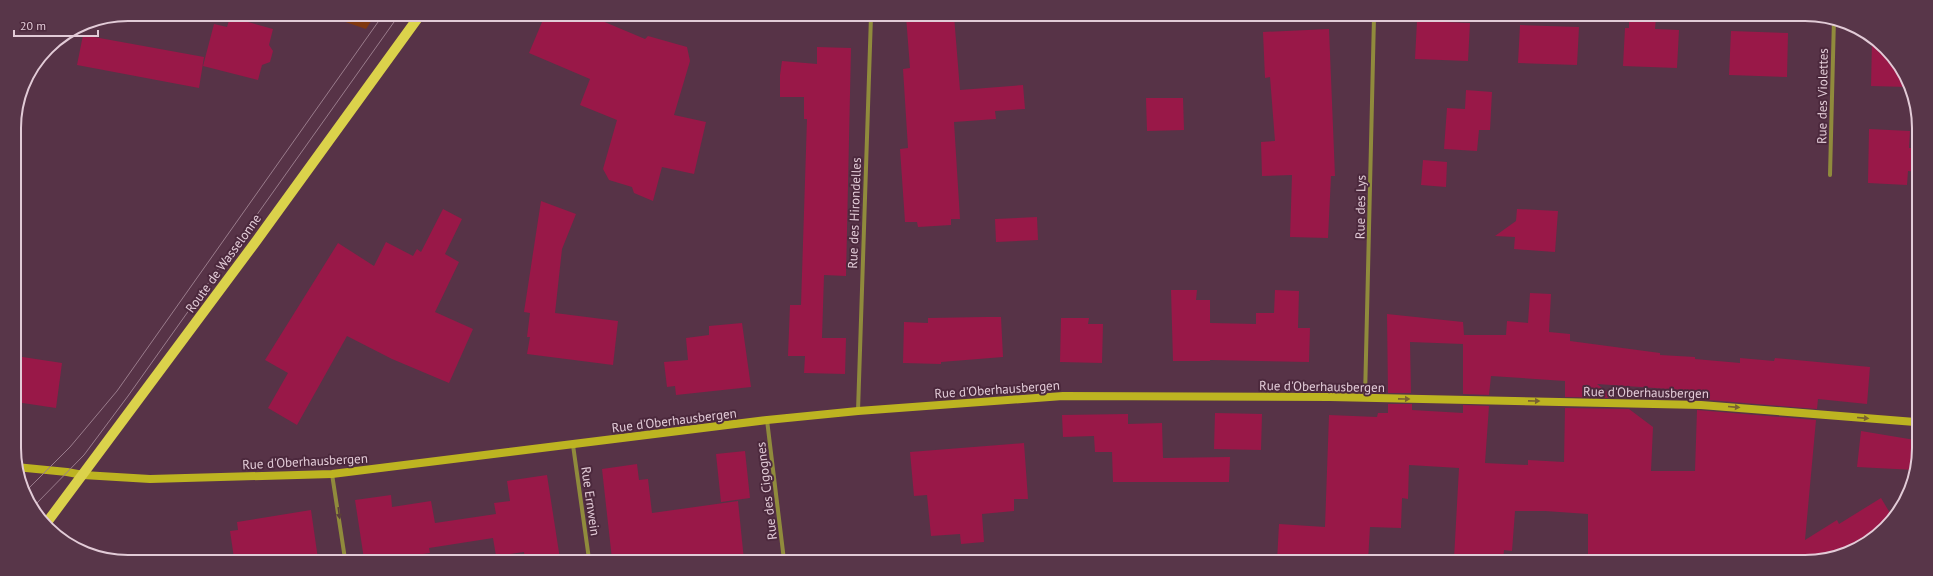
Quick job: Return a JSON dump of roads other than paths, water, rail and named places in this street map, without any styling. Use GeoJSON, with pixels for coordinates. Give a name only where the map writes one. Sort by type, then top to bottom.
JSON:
{"type":"FeatureCollection","features":[{"type":"Feature","properties":{"kind":"main road","name":"Route de Wasselonne"},"geometry":{"type":"LineString","coordinates":[[49,520],[416,21]]}},
{"type":"Feature","properties":{"kind":"street","name":"Rue des Hirondelles"},"geometry":{"type":"LineString","coordinates":[[858,411],[871,21]]}},
{"type":"Feature","properties":{"kind":"street","name":"Rue des Lys"},"geometry":{"type":"LineString","coordinates":[[1365,398],[1374,21]]}},
{"type":"Feature","properties":{"kind":"street","name":"Rue des Violettes"},"geometry":{"type":"LineString","coordinates":[[1830,175],[1834,25]]}},
{"type":"Feature","properties":{"kind":"street","name":"Rue d'Oberhausbergen"},"geometry":{"type":"LineString","coordinates":[[23,468],[83,475],[150,479],[332,474],[767,420],[858,411],[1063,396],[1365,398],[1701,404],[1912,422]]}},
{"type":"Feature","properties":{"kind":"street","name":"Rue des Cigognes"},"geometry":{"type":"LineString","coordinates":[[767,420],[783,555]]}},
{"type":"Feature","properties":{"kind":"street","name":"Rue Ernwein"},"geometry":{"type":"LineString","coordinates":[[573,445],[588,555]]}},
{"type":"Feature","properties":{"kind":"street"},"geometry":{"type":"LineString","coordinates":[[332,474],[344,555]]}},
{"type":"Feature","properties":{"kind":"tram line"},"geometry":{"type":"LineString","coordinates":[[29,488],[70,447],[117,391],[379,21]]}},
{"type":"Feature","properties":{"kind":"tram line"},"geometry":{"type":"LineString","coordinates":[[36,504],[84,455],[128,396],[395,21]]}}]}
